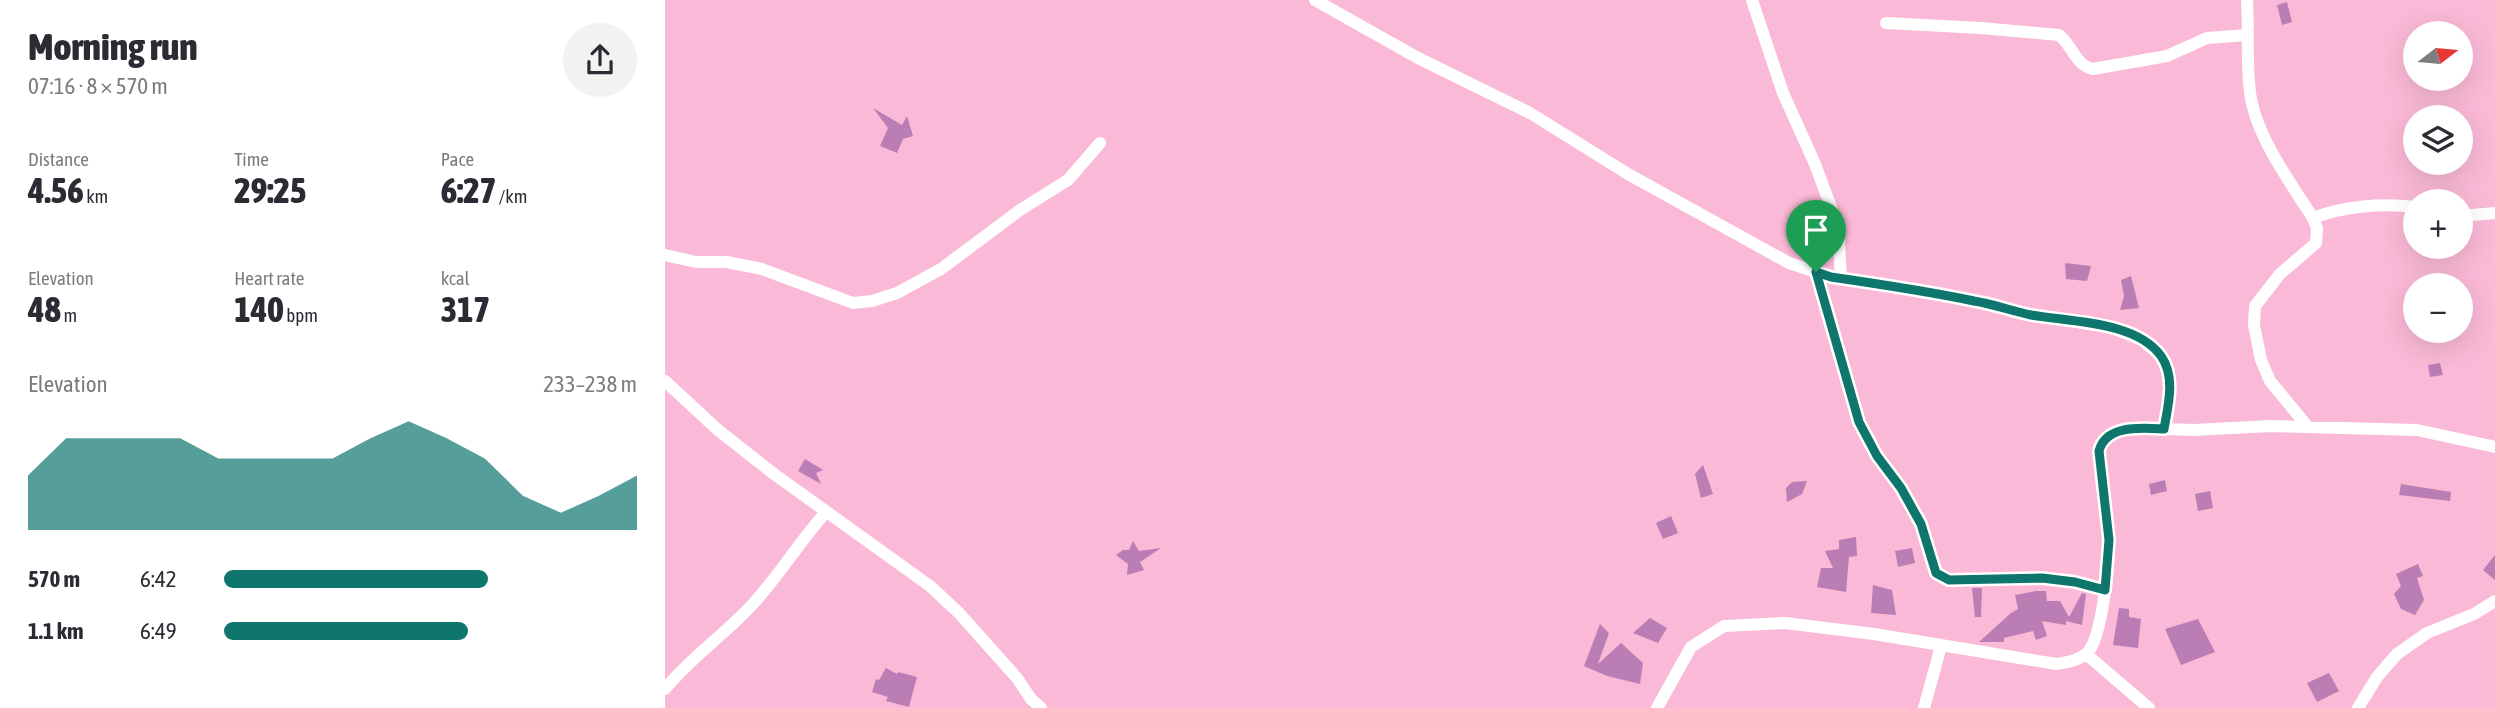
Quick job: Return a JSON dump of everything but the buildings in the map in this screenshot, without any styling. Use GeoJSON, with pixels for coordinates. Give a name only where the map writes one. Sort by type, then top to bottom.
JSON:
{"type":"FeatureCollection","features":[{"type":"Feature","properties":{"kind":"street"},"geometry":{"type":"LineString","coordinates":[[1315,0],[1418,58],[1530,113],[1628,174],[1789,263],[1841,279],[1977,301],[2030,315],[2110,327],[2142,340],[2161,356],[2168,372],[2170,394],[2164,429]]}},
{"type":"Feature","properties":{"kind":"street"},"geometry":{"type":"LineString","coordinates":[[1752,0],[1783,93],[1815,164],[1838,226],[1841,279]]}},
{"type":"Feature","properties":{"kind":"street"},"geometry":{"type":"LineString","coordinates":[[2247,0],[2250,96],[2267,144],[2313,218],[2316,228],[2316,243],[2263,292],[2255,306],[2254,315],[2261,359],[2270,381],[2308,428]]}},
{"type":"Feature","properties":{"kind":"street"},"geometry":{"type":"LineString","coordinates":[[1886,23],[2059,35],[2085,68],[2093,69],[2167,56],[2207,38],[2247,35]]}},
{"type":"Feature","properties":{"kind":"street"},"geometry":{"type":"LineString","coordinates":[[665,255],[695,262],[727,261],[762,269],[853,303],[871,301],[897,293],[941,269],[1020,210],[1068,180],[1100,143]]}},
{"type":"Feature","properties":{"kind":"street"},"geometry":{"type":"LineString","coordinates":[[2313,218],[2342,209],[2403,207]]}},
{"type":"Feature","properties":{"kind":"street"},"geometry":{"type":"LineString","coordinates":[[2473,215],[2495,213]]}},
{"type":"Feature","properties":{"kind":"street"},"geometry":{"type":"LineString","coordinates":[[1816,272],[1859,422],[1877,456],[1901,488],[1921,524],[1936,573],[1949,580],[2042,578],[2075,582],[2105,590]]}},
{"type":"Feature","properties":{"kind":"street"},"geometry":{"type":"LineString","coordinates":[[665,381],[718,430],[930,586],[958,612],[1041,708]]}},
{"type":"Feature","properties":{"kind":"street"},"geometry":{"type":"LineString","coordinates":[[1657,708],[1691,647],[1724,626],[1785,623],[1874,634],[2056,664],[2072,662],[2086,654],[2095,643],[2105,590],[2109,540],[2100,469],[2101,444],[2110,434],[2134,428],[2270,426],[2417,430],[2495,447]]}},
{"type":"Feature","properties":{"kind":"street"},"geometry":{"type":"LineString","coordinates":[[665,689],[750,607],[826,512]]}},
{"type":"Feature","properties":{"kind":"street"},"geometry":{"type":"LineString","coordinates":[[2358,708],[2377,677],[2397,654],[2427,633],[2475,614],[2495,601]]}},
{"type":"Feature","properties":{"kind":"street"},"geometry":{"type":"LineString","coordinates":[[1924,708],[1941,646]]}},
{"type":"Feature","properties":{"kind":"street"},"geometry":{"type":"LineString","coordinates":[[2086,654],[2148,708]]}},
{"type":"Feature","properties":{"kind":"route"},"geometry":{"type":"LineString","coordinates":[[1816,272],[1831,277],[1977,301],[2030,315],[2110,327],[2142,340],[2161,356],[2168,372],[2170,394],[2164,429],[2134,428],[2110,434],[2101,444],[2099,451],[2109,540],[2105,590],[2075,582],[2042,578],[1949,580],[1936,573],[1921,524],[1901,488],[1877,456],[1859,422],[1816,272]]}}]}
